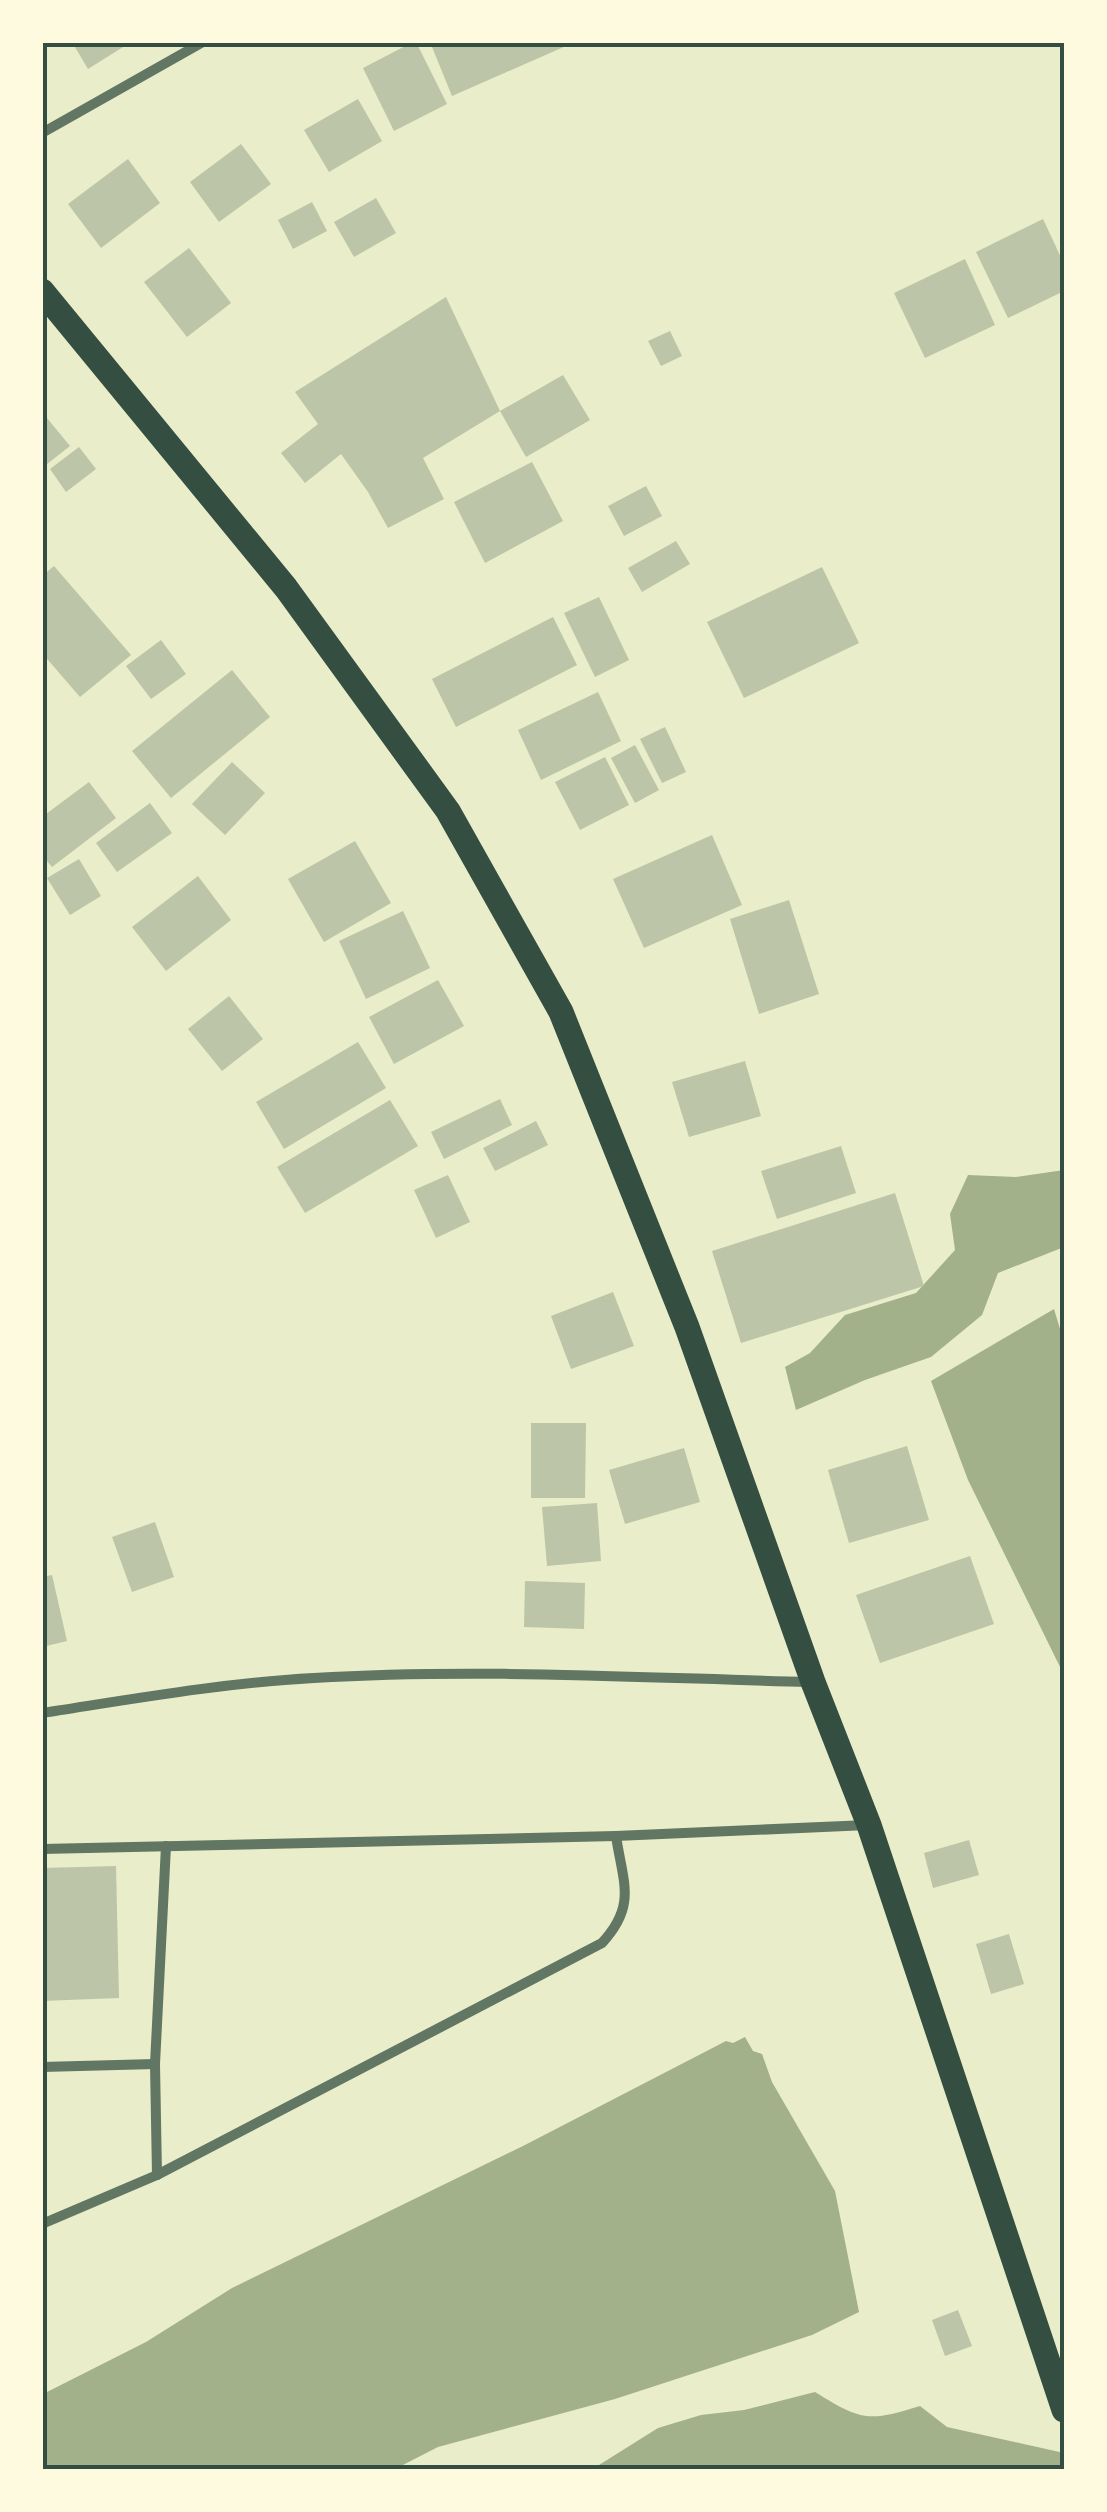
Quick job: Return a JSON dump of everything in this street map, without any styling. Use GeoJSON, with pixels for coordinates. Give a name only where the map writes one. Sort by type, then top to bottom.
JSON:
{"type":"FeatureCollection","features":[{"type":"Feature","properties":{"kind":"main road"},"geometry":{"type":"LineString","coordinates":[[42,291],[286,588],[436,795],[561,1012],[686,1328],[813,1682],[869,1825],[1064,2410]]}},
{"type":"Feature","properties":{"kind":"street"},"geometry":{"type":"LineString","coordinates":[[42,134],[203,42]]}},
{"type":"Feature","properties":{"kind":"street"},"geometry":{"type":"LineString","coordinates":[[42,1713],[228,1686],[349,1676],[813,1682]]}},
{"type":"Feature","properties":{"kind":"street"},"geometry":{"type":"LineString","coordinates":[[42,1849],[616,1836],[869,1825]]}},
{"type":"Feature","properties":{"kind":"street"},"geometry":{"type":"LineString","coordinates":[[42,2224],[156,2175],[602,1943],[624,1916],[626,1899],[616,1836]]}},
{"type":"Feature","properties":{"kind":"street"},"geometry":{"type":"LineString","coordinates":[[156,2175],[154,2064],[166,1846]]}},
{"type":"Feature","properties":{"kind":"street"},"geometry":{"type":"LineString","coordinates":[[42,2066],[154,2064]]}},
{"type":"Feature","properties":{"kind":"shaded area"},"geometry":{"type":"Polygon","coordinates":[[[1064,1170],[1064,1247],[998,1273],[982,1315],[931,1357],[796,1410],[785,1367],[810,1353],[845,1315],[916,1293],[955,1250],[950,1214],[968,1175],[1016,1177],[1064,1170]]]}},
{"type":"Feature","properties":{"kind":"shaded area"},"geometry":{"type":"Polygon","coordinates":[[[1054,1309],[1064,1342],[1064,1675],[968,1480],[931,1381],[1054,1309]]]}},
{"type":"Feature","properties":{"kind":"shaded area"},"geometry":{"type":"Polygon","coordinates":[[[745,2037],[753,2051],[762,2054],[772,2082],[835,2191],[859,2312],[812,2335],[615,2399],[438,2447],[395,2469],[43,2469],[43,2394],[146,2342],[232,2288],[523,2146],[726,2041],[733,2043],[745,2037]]]}},
{"type":"Feature","properties":{"kind":"shaded area"},"geometry":{"type":"Polygon","coordinates":[[[815,2392],[844,2409],[866,2416],[888,2415],[920,2406],[947,2427],[1064,2453],[1064,2469],[581,2469],[599,2465],[658,2428],[701,2415],[744,2410],[815,2392]]]}},
{"type":"Feature","properties":{"kind":"building"},"geometry":{"type":"Polygon","coordinates":[[[72,42],[131,42],[88,69],[72,42]]]}},
{"type":"Feature","properties":{"kind":"building"},"geometry":{"type":"Polygon","coordinates":[[[413,42],[447,104],[394,131],[363,68],[413,42]]]}},
{"type":"Feature","properties":{"kind":"building"},"geometry":{"type":"Polygon","coordinates":[[[430,42],[575,42],[452,96],[430,42]]]}},
{"type":"Feature","properties":{"kind":"building"},"geometry":{"type":"Polygon","coordinates":[[[358,99],[382,141],[329,172],[304,130],[358,99]]]}},
{"type":"Feature","properties":{"kind":"building"},"geometry":{"type":"Polygon","coordinates":[[[241,144],[271,184],[219,222],[190,182],[241,144]]]}},
{"type":"Feature","properties":{"kind":"building"},"geometry":{"type":"Polygon","coordinates":[[[128,159],[160,203],[101,248],[68,204],[128,159]]]}},
{"type":"Feature","properties":{"kind":"building"},"geometry":{"type":"Polygon","coordinates":[[[376,198],[396,233],[354,257],[334,222],[376,198]]]}},
{"type":"Feature","properties":{"kind":"building"},"geometry":{"type":"Polygon","coordinates":[[[312,202],[327,231],[293,249],[278,220],[312,202]]]}},
{"type":"Feature","properties":{"kind":"building"},"geometry":{"type":"Polygon","coordinates":[[[1043,219],[1064,264],[1064,291],[1008,318],[976,252],[1043,219]]]}},
{"type":"Feature","properties":{"kind":"building"},"geometry":{"type":"Polygon","coordinates":[[[189,248],[231,303],[187,337],[144,282],[189,248]]]}},
{"type":"Feature","properties":{"kind":"building"},"geometry":{"type":"Polygon","coordinates":[[[965,259],[995,325],[925,358],[894,293],[965,259]]]}},
{"type":"Feature","properties":{"kind":"building"},"geometry":{"type":"Polygon","coordinates":[[[446,297],[500,411],[423,458],[444,499],[388,528],[341,454],[305,483],[281,453],[318,424],[295,392],[446,297]]]}},
{"type":"Feature","properties":{"kind":"building"},"geometry":{"type":"Polygon","coordinates":[[[670,331],[682,356],[661,366],[648,341],[670,331]]]}},
{"type":"Feature","properties":{"kind":"building"},"geometry":{"type":"Polygon","coordinates":[[[563,375],[590,420],[526,457],[500,411],[563,375]]]}},
{"type":"Feature","properties":{"kind":"building"},"geometry":{"type":"Polygon","coordinates":[[[42,412],[70,446],[42,468],[42,412]]]}},
{"type":"Feature","properties":{"kind":"building"},"geometry":{"type":"Polygon","coordinates":[[[79,447],[96,469],[66,492],[50,469],[79,447]]]}},
{"type":"Feature","properties":{"kind":"building"},"geometry":{"type":"Polygon","coordinates":[[[532,462],[563,521],[485,563],[454,502],[532,462]]]}},
{"type":"Feature","properties":{"kind":"building"},"geometry":{"type":"Polygon","coordinates":[[[646,486],[662,516],[624,536],[608,506],[646,486]]]}},
{"type":"Feature","properties":{"kind":"building"},"geometry":{"type":"Polygon","coordinates":[[[676,541],[690,564],[642,592],[628,568],[676,541]]]}},
{"type":"Feature","properties":{"kind":"building"},"geometry":{"type":"Polygon","coordinates":[[[54,566],[131,655],[80,697],[42,653],[42,576],[54,566]]]}},
{"type":"Feature","properties":{"kind":"building"},"geometry":{"type":"Polygon","coordinates":[[[822,567],[859,643],[744,698],[707,622],[822,567]]]}},
{"type":"Feature","properties":{"kind":"building"},"geometry":{"type":"Polygon","coordinates":[[[599,597],[629,660],[595,677],[564,613],[599,597]]]}},
{"type":"Feature","properties":{"kind":"building"},"geometry":{"type":"Polygon","coordinates":[[[553,617],[577,665],[456,727],[432,679],[553,617]]]}},
{"type":"Feature","properties":{"kind":"building"},"geometry":{"type":"Polygon","coordinates":[[[161,640],[186,674],[151,699],[126,666],[161,640]]]}},
{"type":"Feature","properties":{"kind":"building"},"geometry":{"type":"Polygon","coordinates":[[[232,670],[270,717],[171,798],[132,751],[232,670]]]}},
{"type":"Feature","properties":{"kind":"building"},"geometry":{"type":"Polygon","coordinates":[[[598,692],[621,741],[541,780],[518,730],[598,692]]]}},
{"type":"Feature","properties":{"kind":"building"},"geometry":{"type":"Polygon","coordinates":[[[665,727],[686,772],[662,783],[640,739],[665,727]]]}},
{"type":"Feature","properties":{"kind":"building"},"geometry":{"type":"Polygon","coordinates":[[[635,745],[659,790],[635,803],[611,758],[635,745]]]}},
{"type":"Feature","properties":{"kind":"building"},"geometry":{"type":"Polygon","coordinates":[[[605,757],[629,805],[580,830],[555,782],[605,757]]]}},
{"type":"Feature","properties":{"kind":"building"},"geometry":{"type":"Polygon","coordinates":[[[232,762],[265,793],[225,835],[192,804],[232,762]]]}},
{"type":"Feature","properties":{"kind":"building"},"geometry":{"type":"Polygon","coordinates":[[[89,782],[116,818],[52,867],[42,855],[42,817],[89,782]]]}},
{"type":"Feature","properties":{"kind":"building"},"geometry":{"type":"Polygon","coordinates":[[[150,803],[172,833],[117,872],[96,843],[150,803]]]}},
{"type":"Feature","properties":{"kind":"building"},"geometry":{"type":"Polygon","coordinates":[[[712,835],[742,905],[644,948],[613,879],[712,835]]]}},
{"type":"Feature","properties":{"kind":"building"},"geometry":{"type":"Polygon","coordinates":[[[355,841],[391,903],[324,942],[288,879],[355,841]]]}},
{"type":"Feature","properties":{"kind":"building"},"geometry":{"type":"Polygon","coordinates":[[[79,859],[101,896],[70,915],[47,878],[79,859]]]}},
{"type":"Feature","properties":{"kind":"building"},"geometry":{"type":"Polygon","coordinates":[[[198,876],[231,920],[166,971],[132,927],[198,876]]]}},
{"type":"Feature","properties":{"kind":"building"},"geometry":{"type":"Polygon","coordinates":[[[789,900],[819,994],[759,1014],[730,919],[789,900]]]}},
{"type":"Feature","properties":{"kind":"building"},"geometry":{"type":"Polygon","coordinates":[[[403,911],[430,968],[366,999],[339,941],[403,911]]]}},
{"type":"Feature","properties":{"kind":"building"},"geometry":{"type":"Polygon","coordinates":[[[438,980],[464,1026],[394,1064],[369,1017],[438,980]]]}},
{"type":"Feature","properties":{"kind":"building"},"geometry":{"type":"Polygon","coordinates":[[[229,996],[263,1039],[222,1071],[188,1029],[229,996]]]}},
{"type":"Feature","properties":{"kind":"building"},"geometry":{"type":"Polygon","coordinates":[[[358,1042],[386,1088],[284,1149],[256,1102],[358,1042]]]}},
{"type":"Feature","properties":{"kind":"building"},"geometry":{"type":"Polygon","coordinates":[[[745,1061],[761,1116],[689,1137],[672,1082],[745,1061]]]}},
{"type":"Feature","properties":{"kind":"building"},"geometry":{"type":"Polygon","coordinates":[[[500,1099],[512,1125],[444,1159],[431,1132],[500,1099]]]}},
{"type":"Feature","properties":{"kind":"building"},"geometry":{"type":"Polygon","coordinates":[[[390,1100],[418,1146],[305,1213],[277,1167],[390,1100]]]}},
{"type":"Feature","properties":{"kind":"building"},"geometry":{"type":"Polygon","coordinates":[[[536,1121],[548,1145],[495,1171],[483,1148],[536,1121]]]}},
{"type":"Feature","properties":{"kind":"building"},"geometry":{"type":"Polygon","coordinates":[[[841,1146],[856,1193],[777,1219],[761,1171],[841,1146]]]}},
{"type":"Feature","properties":{"kind":"building"},"geometry":{"type":"Polygon","coordinates":[[[448,1175],[470,1222],[436,1238],[414,1190],[448,1175]]]}},
{"type":"Feature","properties":{"kind":"building"},"geometry":{"type":"Polygon","coordinates":[[[895,1193],[924,1286],[741,1343],[712,1251],[895,1193]]]}},
{"type":"Feature","properties":{"kind":"building"},"geometry":{"type":"Polygon","coordinates":[[[613,1292],[634,1346],[571,1369],[551,1316],[613,1292]]]}},
{"type":"Feature","properties":{"kind":"building"},"geometry":{"type":"Polygon","coordinates":[[[531,1423],[586,1423],[585,1498],[531,1498],[531,1423]]]}},
{"type":"Feature","properties":{"kind":"building"},"geometry":{"type":"Polygon","coordinates":[[[907,1446],[929,1520],[849,1543],[828,1470],[907,1446]]]}},
{"type":"Feature","properties":{"kind":"building"},"geometry":{"type":"Polygon","coordinates":[[[684,1448],[700,1502],[625,1524],[609,1470],[684,1448]]]}},
{"type":"Feature","properties":{"kind":"building"},"geometry":{"type":"Polygon","coordinates":[[[597,1503],[601,1561],[547,1566],[542,1507],[597,1503]]]}},
{"type":"Feature","properties":{"kind":"building"},"geometry":{"type":"Polygon","coordinates":[[[155,1522],[174,1577],[132,1592],[112,1537],[155,1522]]]}},
{"type":"Feature","properties":{"kind":"building"},"geometry":{"type":"Polygon","coordinates":[[[970,1556],[994,1624],[880,1663],[856,1595],[970,1556]]]}},
{"type":"Feature","properties":{"kind":"building"},"geometry":{"type":"Polygon","coordinates":[[[52,1575],[67,1641],[42,1647],[42,1577],[52,1575]]]}},
{"type":"Feature","properties":{"kind":"building"},"geometry":{"type":"Polygon","coordinates":[[[525,1581],[585,1583],[584,1629],[524,1627],[525,1581]]]}},
{"type":"Feature","properties":{"kind":"building"},"geometry":{"type":"Polygon","coordinates":[[[969,1840],[979,1875],[933,1888],[924,1853],[969,1840]]]}},
{"type":"Feature","properties":{"kind":"building"},"geometry":{"type":"Polygon","coordinates":[[[116,1866],[119,1998],[42,2001],[42,1868],[116,1866]]]}},
{"type":"Feature","properties":{"kind":"building"},"geometry":{"type":"Polygon","coordinates":[[[1009,1934],[1024,1984],[991,1994],[976,1944],[1009,1934]]]}},
{"type":"Feature","properties":{"kind":"building"},"geometry":{"type":"Polygon","coordinates":[[[958,2310],[972,2346],[945,2356],[932,2320],[958,2310]]]}}]}
